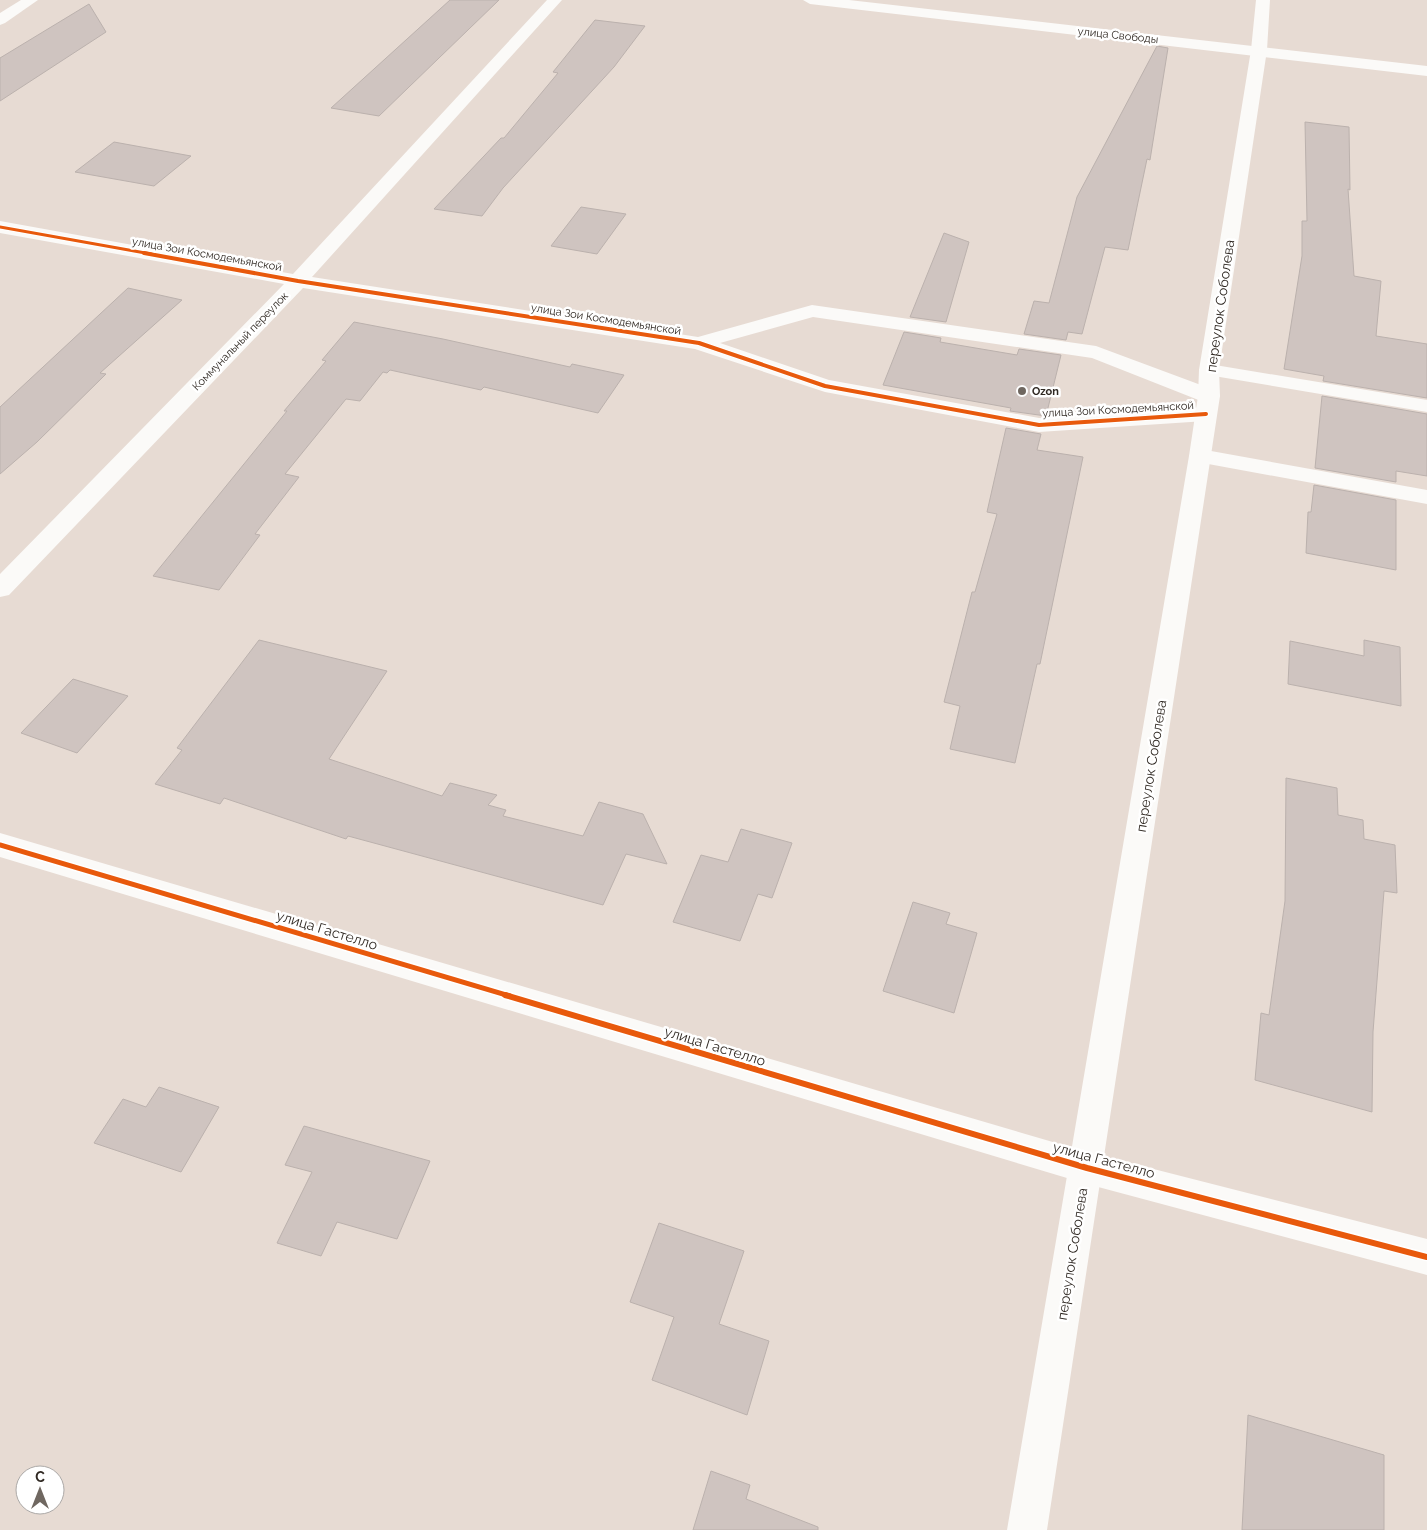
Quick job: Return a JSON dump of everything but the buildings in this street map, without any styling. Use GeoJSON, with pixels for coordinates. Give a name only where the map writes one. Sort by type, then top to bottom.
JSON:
{"type":"FeatureCollection","features":[{"type":"Feature","properties":{"kind":"street"},"geometry":{"type":"LineString","coordinates":[[0,20],[30,0]]}},
{"type":"Feature","properties":{"kind":"street","name":"Коммунальный переулок"},"geometry":{"type":"LineString","coordinates":[[0,589],[298,281],[555,0]]}},
{"type":"Feature","properties":{"kind":"street","name":"улица Свободы"},"geometry":{"type":"LineString","coordinates":[[810,0],[1427,70]]}},
{"type":"Feature","properties":{"kind":"street","name":"переулок Соболева"},"geometry":{"type":"LineString","coordinates":[[1027,1530],[1087,1168],[1200,456],[1259,50],[1263,0]]}},
{"type":"Feature","properties":{"kind":"street","name":"улица Зои Космодемьянской"},"geometry":{"type":"LineString","coordinates":[[0,227],[298,281],[699,343],[825,386],[1039,425],[1208,393],[1427,406]]}},
{"type":"Feature","properties":{"kind":"street","name":"улица Зои Космодемьянской"},"geometry":{"type":"LineString","coordinates":[[699,343],[812,311],[1096,352],[1208,393]]}},
{"type":"Feature","properties":{"kind":"street"},"geometry":{"type":"LineString","coordinates":[[1200,456],[1427,496]]}},
{"type":"Feature","properties":{"kind":"street","name":"улица Гастелло"},"geometry":{"type":"LineString","coordinates":[[0,845],[1087,1168],[1427,1257]]}},
{"type":"Feature","properties":{"kind":"cycle path"},"geometry":{"type":"LineString","coordinates":[[0,227],[298,281],[699,343],[825,386],[1039,425],[1206,414]]}},
{"type":"Feature","properties":{"kind":"cycle path"},"geometry":{"type":"LineString","coordinates":[[0,845],[1087,1168],[1427,1257]]}},
{"type":"Feature","properties":{"kind":"place","name":"Ozon"},"geometry":{"type":"Point","coordinates":[1022,391]}}]}
